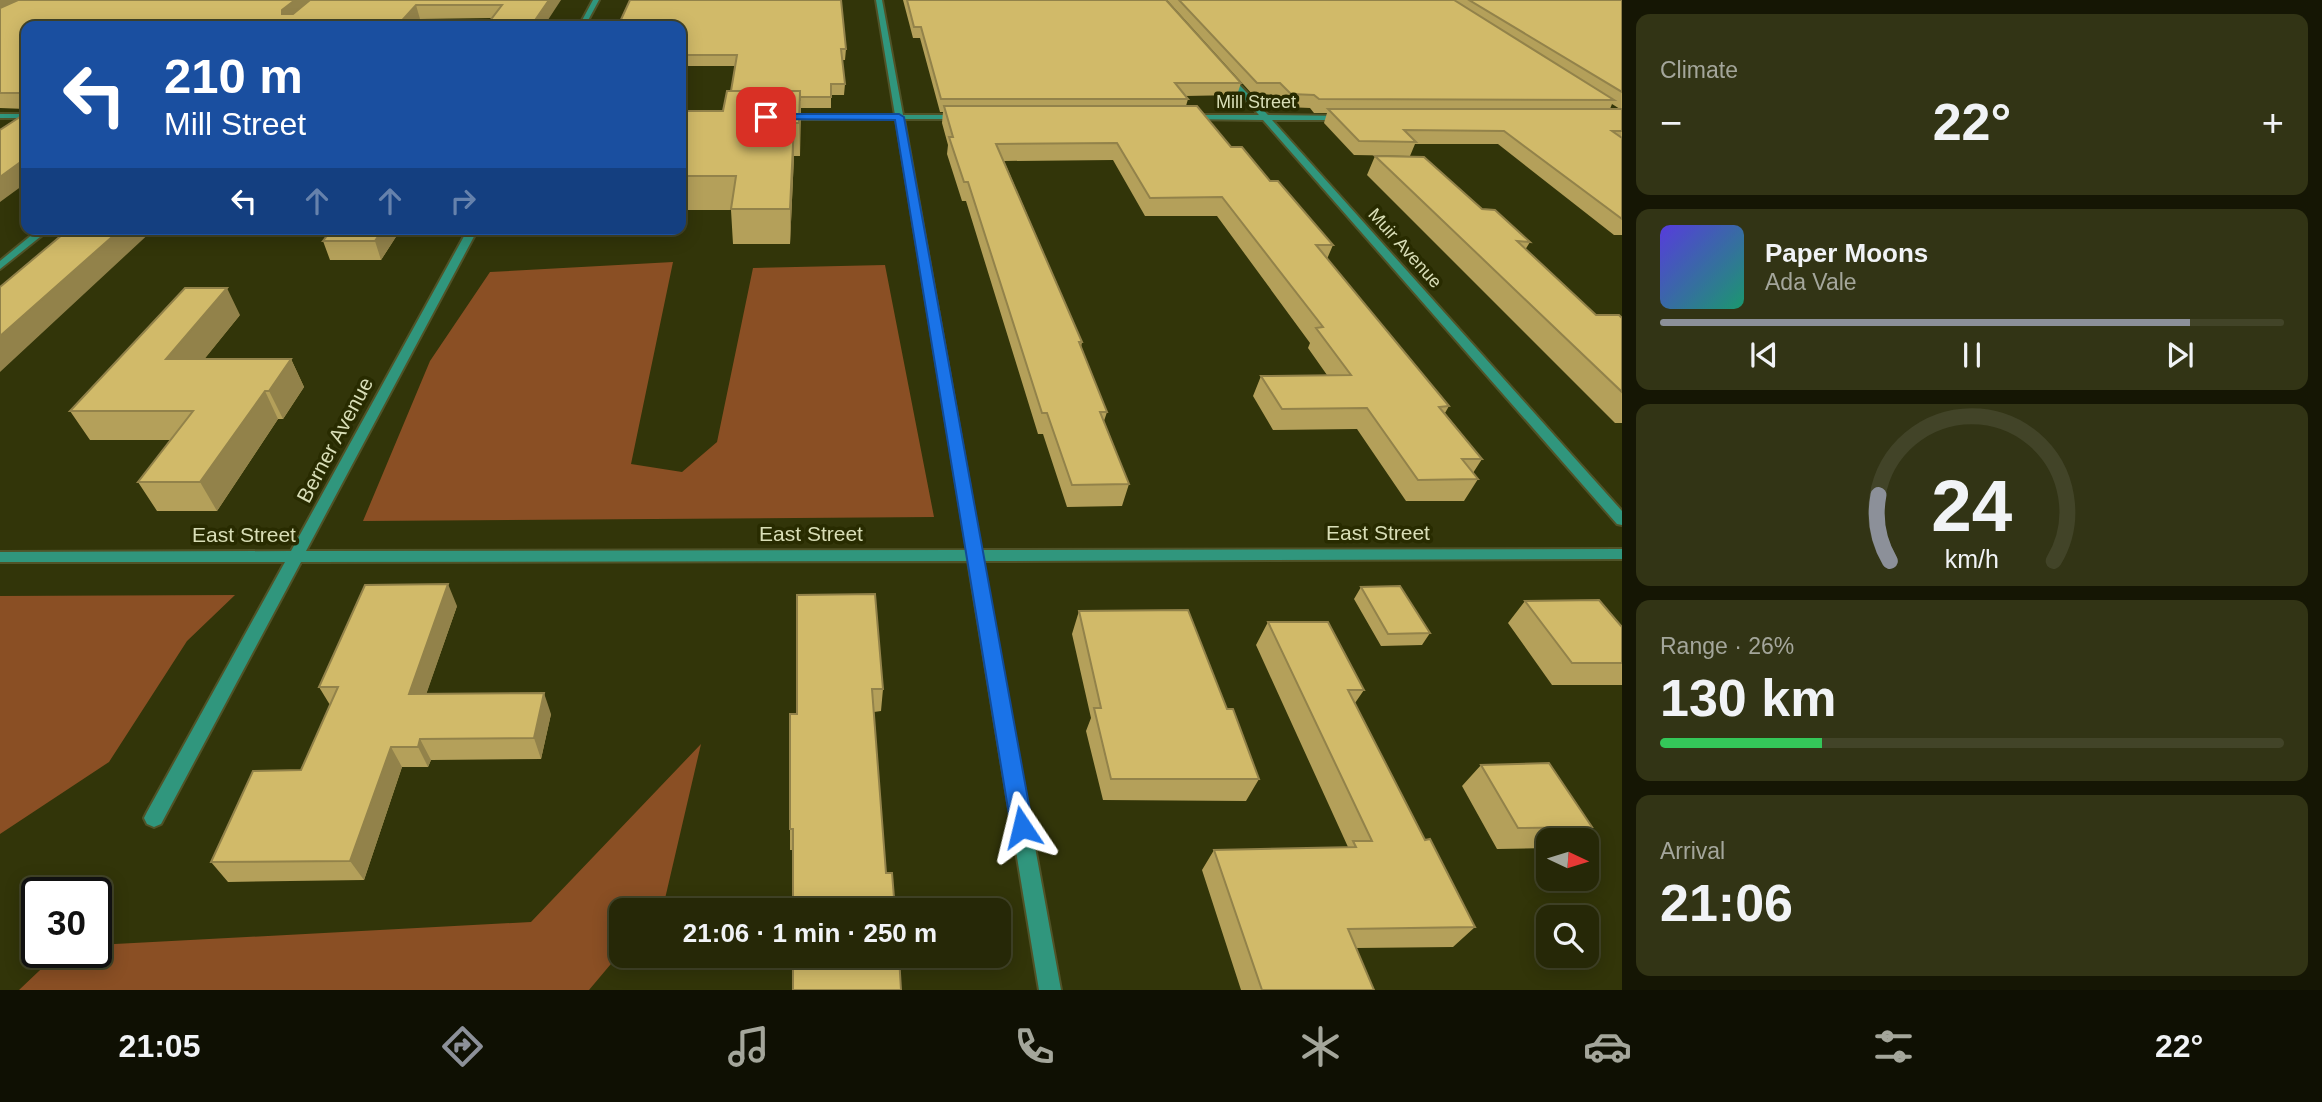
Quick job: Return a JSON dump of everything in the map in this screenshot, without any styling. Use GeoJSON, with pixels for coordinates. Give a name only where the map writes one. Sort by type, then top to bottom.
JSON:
{"type":"FeatureCollection","features":[{"type":"Feature","properties":{"kind":"street"},"geometry":{"type":"LineString","coordinates":[[585,21],[596,0]]}},
{"type":"Feature","properties":{"kind":"street"},"geometry":{"type":"LineString","coordinates":[[878,0],[1050,990]]}},
{"type":"Feature","properties":{"kind":"street","name":"Muir Avenue"},"geometry":{"type":"LineString","coordinates":[[1222,69],[1622,520]]}},
{"type":"Feature","properties":{"kind":"street"},"geometry":{"type":"LineString","coordinates":[[0,116],[21,116]]}},
{"type":"Feature","properties":{"kind":"street"},"geometry":{"type":"LineString","coordinates":[[766,117],[968,117]]}},
{"type":"Feature","properties":{"kind":"street","name":"Mill Street"},"geometry":{"type":"LineString","coordinates":[[1185,117],[1350,118]]}},
{"type":"Feature","properties":{"kind":"street"},"geometry":{"type":"LineString","coordinates":[[0,267],[38,235]]}},
{"type":"Feature","properties":{"kind":"street","name":"Berner Avenue"},"geometry":{"type":"LineString","coordinates":[[155,818],[469,235]]}},
{"type":"Feature","properties":{"kind":"street","name":"East Street"},"geometry":{"type":"LineString","coordinates":[[0,557],[1622,554]]}},
{"type":"Feature","properties":{"kind":"shaded area"},"geometry":{"type":"Polygon","coordinates":[[[673,262],[631,464],[682,472],[717,442],[753,268],[885,265],[934,517],[363,521],[430,361],[490,272],[673,262]]]}},
{"type":"Feature","properties":{"kind":"shaded area"},"geometry":{"type":"Polygon","coordinates":[[[235,595],[187,641],[109,762],[0,834],[0,596],[235,595]]]}},
{"type":"Feature","properties":{"kind":"shaded area"},"geometry":{"type":"Polygon","coordinates":[[[701,744],[665,898],[609,898],[609,966],[589,990],[19,990],[42,968],[112,968],[112,944],[531,922],[701,744]]]}},
{"type":"Feature","properties":{"kind":"building"},"geometry":{"type":"Polygon","coordinates":[[[18,0],[295,0],[282,10],[282,14],[293,14],[310,0],[549,0],[534,21],[490,21],[502,5],[416,5],[402,21],[21,21],[21,93],[0,93],[0,8],[18,0]]]}},
{"type":"Feature","properties":{"kind":"building"},"geometry":{"type":"Polygon","coordinates":[[[630,0],[841,0],[846,49],[841,49],[845,84],[831,84],[831,97],[800,97],[800,91],[731,91],[737,55],[686,55],[686,21],[620,21],[630,0]]]}},
{"type":"Feature","properties":{"kind":"building"},"geometry":{"type":"Polygon","coordinates":[[[907,0],[1166,0],[1241,83],[1175,83],[1188,99],[941,99],[921,27],[914,27],[907,0]]]}},
{"type":"Feature","properties":{"kind":"building"},"geometry":{"type":"Polygon","coordinates":[[[1179,0],[1454,0],[1614,100],[1319,99],[1314,95],[1291,94],[1280,83],[1257,83],[1179,0]]]}},
{"type":"Feature","properties":{"kind":"building"},"geometry":{"type":"Polygon","coordinates":[[[1469,0],[1622,0],[1622,92],[1469,0]]]}},
{"type":"Feature","properties":{"kind":"building"},"geometry":{"type":"Polygon","coordinates":[[[727,91],[800,91],[799,123],[794,123],[790,209],[731,209],[736,176],[686,176],[686,111],[723,111],[727,91]]]}},
{"type":"Feature","properties":{"kind":"building"},"geometry":{"type":"Polygon","coordinates":[[[944,106],[1197,106],[1231,147],[1242,147],[1270,181],[1278,181],[1333,245],[1316,245],[1449,406],[1439,407],[1482,459],[1462,459],[1478,479],[1418,480],[1367,408],[1282,409],[1261,376],[1351,375],[1316,328],[1323,327],[1222,197],[1150,198],[1117,143],[996,144],[1082,342],[1079,342],[1107,412],[1100,412],[1129,484],[1072,485],[1047,413],[1042,413],[968,182],[964,182],[949,137],[953,137],[944,106]]]}},
{"type":"Feature","properties":{"kind":"building"},"geometry":{"type":"Polygon","coordinates":[[[1328,109],[1622,109],[1622,131],[1612,131],[1622,138],[1622,219],[1504,131],[1404,130],[1416,142],[1359,141],[1328,109]]]}},
{"type":"Feature","properties":{"kind":"building"},"geometry":{"type":"Polygon","coordinates":[[[21,116],[21,162],[0,177],[0,130],[21,116]]]}},
{"type":"Feature","properties":{"kind":"building"},"geometry":{"type":"Polygon","coordinates":[[[1375,156],[1424,157],[1482,209],[1495,210],[1530,242],[1517,241],[1596,315],[1619,315],[1622,318],[1622,392],[1375,156]]]}},
{"type":"Feature","properties":{"kind":"building"},"geometry":{"type":"Polygon","coordinates":[[[62,235],[114,235],[0,336],[0,287],[62,235]]]}},
{"type":"Feature","properties":{"kind":"building"},"geometry":{"type":"Polygon","coordinates":[[[328,235],[379,235],[375,241],[323,241],[328,235]]]}},
{"type":"Feature","properties":{"kind":"building"},"geometry":{"type":"Polygon","coordinates":[[[185,288],[227,288],[166,359],[291,359],[200,482],[138,482],[193,411],[70,411],[185,288]]]}},
{"type":"Feature","properties":{"kind":"building"},"geometry":{"type":"Polygon","coordinates":[[[448,584],[409,694],[544,693],[534,738],[420,739],[418,747],[391,747],[350,861],[211,862],[253,771],[301,770],[338,687],[319,687],[365,585],[448,584]]]}},
{"type":"Feature","properties":{"kind":"building"},"geometry":{"type":"Polygon","coordinates":[[[1400,586],[1430,633],[1388,634],[1361,587],[1400,586]]]}},
{"type":"Feature","properties":{"kind":"building"},"geometry":{"type":"Polygon","coordinates":[[[875,594],[883,689],[872,689],[886,873],[892,873],[894,898],[793,898],[790,714],[797,714],[797,595],[875,594]]]}},
{"type":"Feature","properties":{"kind":"building"},"geometry":{"type":"Polygon","coordinates":[[[1599,600],[1622,627],[1622,663],[1572,663],[1525,601],[1599,600]]]}},
{"type":"Feature","properties":{"kind":"building"},"geometry":{"type":"Polygon","coordinates":[[[1188,610],[1227,709],[1233,709],[1259,779],[1111,779],[1094,708],[1101,708],[1079,611],[1188,610]]]}},
{"type":"Feature","properties":{"kind":"building"},"geometry":{"type":"Polygon","coordinates":[[[1268,622],[1328,622],[1364,690],[1348,690],[1425,840],[1430,839],[1475,927],[1348,929],[1374,990],[1262,990],[1214,850],[1356,847],[1353,841],[1372,841],[1268,622]]]}},
{"type":"Feature","properties":{"kind":"building"},"geometry":{"type":"Polygon","coordinates":[[[1549,763],[1592,827],[1518,828],[1481,765],[1549,763]]]}},
{"type":"Feature","properties":{"kind":"building"},"geometry":{"type":"Polygon","coordinates":[[[793,968],[900,968],[901,990],[793,990],[793,968]]]}},
{"type":"Feature","properties":{"kind":"route"},"geometry":{"type":"LineString","coordinates":[[766,117],[899,117],[1022,827]]}}]}
